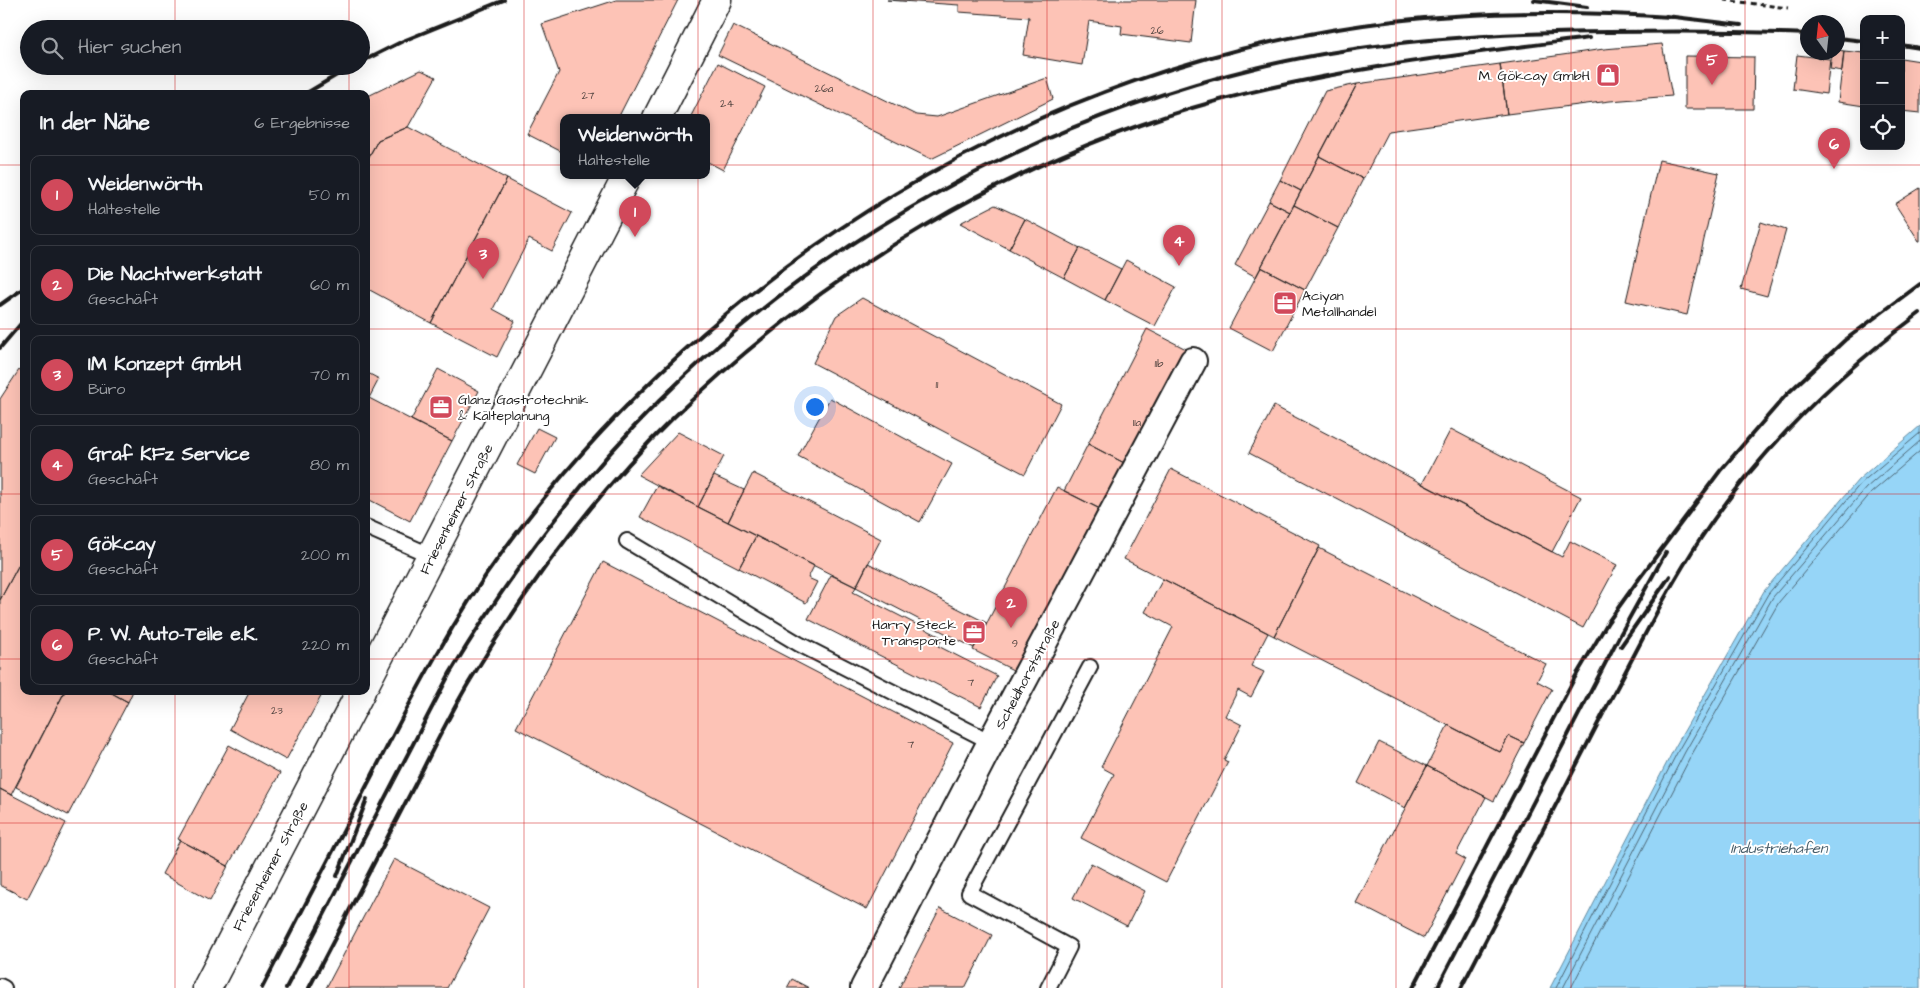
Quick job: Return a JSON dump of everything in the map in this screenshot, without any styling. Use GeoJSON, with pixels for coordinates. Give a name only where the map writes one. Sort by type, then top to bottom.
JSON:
{"type":"FeatureCollection","features":[{"type":"Feature","properties":{"kind":"street"},"geometry":{"type":"LineString","coordinates":[[659,114],[717,0]]}},
{"type":"Feature","properties":{"kind":"street","name":"Friesenheimer Straße"},"geometry":{"type":"LineString","coordinates":[[370,674],[625,179]]}},
{"type":"Feature","properties":{"kind":"street","name":"Scheidhorststraße"},"geometry":{"type":"LineString","coordinates":[[864,988],[991,742],[1193,362]]}},
{"type":"Feature","properties":{"kind":"street","name":"Friesenheimer Straße"},"geometry":{"type":"LineString","coordinates":[[207,988],[359,695]]}},
{"type":"Feature","properties":{"kind":"lane"},"geometry":{"type":"LineString","coordinates":[[370,529],[432,556]]}},
{"type":"Feature","properties":{"kind":"lane"},"geometry":{"type":"LineString","coordinates":[[627,541],[799,644],[991,742]]}},
{"type":"Feature","properties":{"kind":"lane"},"geometry":{"type":"LineString","coordinates":[[1048,988],[1069,947],[969,893],[1090,667]]}},
{"type":"Feature","properties":{"kind":"lane"},"geometry":{"type":"LineString","coordinates":[[0,986],[4,988]]}},
{"type":"Feature","properties":{"kind":"path"},"geometry":{"type":"LineString","coordinates":[[1724,0],[1788,8]]}},
{"type":"Feature","properties":{"kind":"water","name":"Industriehafen"},"geometry":{"type":"Polygon","coordinates":[[[1920,426],[1920,988],[1550,988],[1675,747],[1764,591],[1858,480],[1920,426]]]}},
{"type":"Feature","properties":{"kind":"building"},"geometry":{"type":"Polygon","coordinates":[[[616,0],[678,0],[620,114],[560,114],[560,151],[527,134],[559,72],[542,24],[616,0]]]}},
{"type":"Feature","properties":{"kind":"building"},"geometry":{"type":"Polygon","coordinates":[[[887,0],[1196,0],[1191,43],[1121,34],[1122,26],[1089,21],[1082,65],[1023,55],[1029,17],[959,12],[959,5],[887,0]]]}},
{"type":"Feature","properties":{"kind":"building"},"geometry":{"type":"Polygon","coordinates":[[[733,25],[916,115],[937,117],[1047,78],[1053,99],[931,159],[718,55],[733,25]]]}},
{"type":"Feature","properties":{"kind":"building"},"geometry":{"type":"Polygon","coordinates":[[[1662,44],[1672,96],[1610,101],[1507,114],[1500,64],[1604,49],[1662,44]]]}},
{"type":"Feature","properties":{"kind":"building"},"geometry":{"type":"Polygon","coordinates":[[[1845,51],[1860,53],[1860,105],[1838,102],[1845,51]]]}},
{"type":"Feature","properties":{"kind":"building"},"geometry":{"type":"Polygon","coordinates":[[[1797,55],[1800,55],[1800,60],[1830,60],[1826,94],[1793,89],[1797,55]]]}},
{"type":"Feature","properties":{"kind":"building"},"geometry":{"type":"Polygon","coordinates":[[[1685,56],[1754,57],[1753,109],[1685,109],[1685,56]]]}},
{"type":"Feature","properties":{"kind":"building"},"geometry":{"type":"Polygon","coordinates":[[[1905,59],[1920,61],[1920,113],[1905,111],[1905,59]]]}},
{"type":"Feature","properties":{"kind":"building"},"geometry":{"type":"Polygon","coordinates":[[[1831,60],[1843,60],[1842,71],[1830,69],[1831,60]]]}},
{"type":"Feature","properties":{"kind":"building"},"geometry":{"type":"Polygon","coordinates":[[[718,63],[765,87],[723,170],[710,163],[710,114],[692,114],[718,63]]]}},
{"type":"Feature","properties":{"kind":"building"},"geometry":{"type":"Polygon","coordinates":[[[1500,64],[1507,114],[1388,131],[1363,179],[1319,156],[1357,84],[1500,64]]]}},
{"type":"Feature","properties":{"kind":"building"},"geometry":{"type":"Polygon","coordinates":[[[421,70],[436,77],[408,127],[378,140],[370,155],[370,95],[421,70]]]}},
{"type":"Feature","properties":{"kind":"building"},"geometry":{"type":"Polygon","coordinates":[[[1357,84],[1301,191],[1280,180],[1325,91],[1357,84]]]}},
{"type":"Feature","properties":{"kind":"building"},"geometry":{"type":"Polygon","coordinates":[[[408,127],[507,179],[431,323],[370,290],[370,155],[378,140],[408,127]]]}},
{"type":"Feature","properties":{"kind":"building"},"geometry":{"type":"Polygon","coordinates":[[[1319,156],[1363,179],[1338,228],[1294,205],[1319,156]]]}},
{"type":"Feature","properties":{"kind":"building"},"geometry":{"type":"Polygon","coordinates":[[[1659,160],[1719,173],[1687,315],[1626,301],[1659,160]]]}},
{"type":"Feature","properties":{"kind":"building"},"geometry":{"type":"Polygon","coordinates":[[[507,179],[572,213],[552,251],[529,239],[493,309],[515,321],[497,357],[431,323],[507,179]]]}},
{"type":"Feature","properties":{"kind":"building"},"geometry":{"type":"Polygon","coordinates":[[[1280,180],[1301,191],[1290,212],[1269,201],[1280,180]]]}},
{"type":"Feature","properties":{"kind":"building"},"geometry":{"type":"Polygon","coordinates":[[[1920,188],[1920,241],[1919,241],[1895,204],[1920,188]]]}},
{"type":"Feature","properties":{"kind":"building"},"geometry":{"type":"Polygon","coordinates":[[[1269,201],[1290,212],[1256,277],[1235,265],[1269,201]]]}},
{"type":"Feature","properties":{"kind":"building"},"geometry":{"type":"Polygon","coordinates":[[[995,205],[1025,219],[1009,249],[960,223],[995,205]]]}},
{"type":"Feature","properties":{"kind":"building"},"geometry":{"type":"Polygon","coordinates":[[[1294,205],[1338,228],[1305,290],[1261,267],[1294,205]]]}},
{"type":"Feature","properties":{"kind":"building"},"geometry":{"type":"Polygon","coordinates":[[[1025,219],[1080,248],[1064,278],[1009,249],[1025,219]]]}},
{"type":"Feature","properties":{"kind":"building"},"geometry":{"type":"Polygon","coordinates":[[[1761,222],[1786,230],[1767,296],[1741,289],[1761,222]]]}},
{"type":"Feature","properties":{"kind":"building"},"geometry":{"type":"Polygon","coordinates":[[[1080,248],[1121,269],[1105,300],[1064,278],[1080,248]]]}},
{"type":"Feature","properties":{"kind":"building"},"geometry":{"type":"Polygon","coordinates":[[[1126,260],[1176,287],[1155,326],[1105,300],[1126,260]]]}},
{"type":"Feature","properties":{"kind":"building"},"geometry":{"type":"Polygon","coordinates":[[[1261,267],[1305,290],[1273,351],[1229,328],[1261,267]]]}},
{"type":"Feature","properties":{"kind":"building"},"geometry":{"type":"Polygon","coordinates":[[[862,298],[1061,404],[1025,474],[813,363],[836,316],[862,298]]]}},
{"type":"Feature","properties":{"kind":"building"},"geometry":{"type":"Polygon","coordinates":[[[1147,329],[1188,350],[1128,465],[1088,444],[1147,329]]]}},
{"type":"Feature","properties":{"kind":"building"},"geometry":{"type":"Polygon","coordinates":[[[438,369],[479,391],[452,441],[411,420],[438,369]]]}},
{"type":"Feature","properties":{"kind":"building"},"geometry":{"type":"Polygon","coordinates":[[[20,370],[20,562],[0,600],[0,399],[20,370]]]}},
{"type":"Feature","properties":{"kind":"building"},"geometry":{"type":"Polygon","coordinates":[[[370,374],[379,379],[370,396],[370,374]]]}},
{"type":"Feature","properties":{"kind":"building"},"geometry":{"type":"Polygon","coordinates":[[[830,398],[952,464],[920,522],[798,456],[830,398]]]}},
{"type":"Feature","properties":{"kind":"building"},"geometry":{"type":"Polygon","coordinates":[[[370,399],[452,441],[410,521],[370,500],[370,399]]]}},
{"type":"Feature","properties":{"kind":"building"},"geometry":{"type":"Polygon","coordinates":[[[1274,406],[1562,557],[1570,541],[1617,565],[1583,628],[1249,453],[1274,406]]]}},
{"type":"Feature","properties":{"kind":"building"},"geometry":{"type":"Polygon","coordinates":[[[537,428],[555,437],[535,474],[517,465],[537,428]]]}},
{"type":"Feature","properties":{"kind":"building"},"geometry":{"type":"Polygon","coordinates":[[[1451,429],[1581,497],[1552,552],[1422,484],[1451,429]]]}},
{"type":"Feature","properties":{"kind":"building"},"geometry":{"type":"Polygon","coordinates":[[[678,432],[724,456],[698,507],[638,475],[678,432]]]}},
{"type":"Feature","properties":{"kind":"building"},"geometry":{"type":"Polygon","coordinates":[[[1088,444],[1128,465],[1104,511],[1064,491],[1088,444]]]}},
{"type":"Feature","properties":{"kind":"building"},"geometry":{"type":"Polygon","coordinates":[[[1171,469],[1320,546],[1274,636],[1124,559],[1171,469]]]}},
{"type":"Feature","properties":{"kind":"building"},"geometry":{"type":"Polygon","coordinates":[[[753,473],[881,539],[856,587],[728,522],[753,473]]]}},
{"type":"Feature","properties":{"kind":"building"},"geometry":{"type":"Polygon","coordinates":[[[714,476],[744,490],[728,522],[698,507],[714,476]]]}},
{"type":"Feature","properties":{"kind":"building"},"geometry":{"type":"Polygon","coordinates":[[[657,486],[756,536],[739,568],[640,517],[657,486]]]}},
{"type":"Feature","properties":{"kind":"building"},"geometry":{"type":"Polygon","coordinates":[[[1057,487],[1104,511],[1021,674],[973,650],[1057,487]]]}},
{"type":"Feature","properties":{"kind":"building"},"geometry":{"type":"Polygon","coordinates":[[[756,536],[814,566],[808,578],[817,582],[806,603],[739,568],[756,536]]]}},
{"type":"Feature","properties":{"kind":"building"},"geometry":{"type":"Polygon","coordinates":[[[1319,548],[1546,664],[1537,681],[1552,689],[1524,743],[1509,736],[1500,752],[1274,636],[1319,548]]]}},
{"type":"Feature","properties":{"kind":"building"},"geometry":{"type":"Polygon","coordinates":[[[20,562],[20,695],[63,695],[11,795],[0,789],[0,600],[20,562]]]}},
{"type":"Feature","properties":{"kind":"building"},"geometry":{"type":"Polygon","coordinates":[[[603,562],[953,743],[867,909],[516,728],[603,562]]]}},
{"type":"Feature","properties":{"kind":"building"},"geometry":{"type":"Polygon","coordinates":[[[868,563],[987,623],[974,648],[856,587],[868,563]]]}},
{"type":"Feature","properties":{"kind":"building"},"geometry":{"type":"Polygon","coordinates":[[[831,575],[856,587],[853,592],[943,638],[938,646],[997,676],[981,707],[808,619],[831,575]]]}},
{"type":"Feature","properties":{"kind":"building"},"geometry":{"type":"Polygon","coordinates":[[[1163,579],[1268,633],[1251,666],[1264,672],[1251,697],[1238,690],[1225,716],[1242,725],[1224,760],[1228,762],[1166,882],[1081,838],[1114,774],[1101,767],[1173,627],[1145,612],[1163,579]]]}},
{"type":"Feature","properties":{"kind":"building"},"geometry":{"type":"Polygon","coordinates":[[[63,695],[115,695],[128,702],[68,815],[16,787],[63,695]]]}},
{"type":"Feature","properties":{"kind":"building"},"geometry":{"type":"Polygon","coordinates":[[[115,695],[131,695],[128,702],[115,695]]]}},
{"type":"Feature","properties":{"kind":"building"},"geometry":{"type":"Polygon","coordinates":[[[248,695],[322,695],[286,760],[230,729],[248,695]]]}},
{"type":"Feature","properties":{"kind":"building"},"geometry":{"type":"Polygon","coordinates":[[[1448,725],[1500,752],[1509,736],[1524,743],[1494,801],[1427,766],[1448,725]]]}},
{"type":"Feature","properties":{"kind":"building"},"geometry":{"type":"Polygon","coordinates":[[[1379,742],[1427,766],[1405,808],[1358,783],[1379,742]]]}},
{"type":"Feature","properties":{"kind":"building"},"geometry":{"type":"Polygon","coordinates":[[[229,745],[280,773],[228,866],[178,839],[229,745]]]}},
{"type":"Feature","properties":{"kind":"building"},"geometry":{"type":"Polygon","coordinates":[[[1427,766],[1486,797],[1456,854],[1465,859],[1424,938],[1356,903],[1427,766]]]}},
{"type":"Feature","properties":{"kind":"building"},"geometry":{"type":"Polygon","coordinates":[[[0,789],[66,823],[27,899],[0,885],[0,789]]]}},
{"type":"Feature","properties":{"kind":"building"},"geometry":{"type":"Polygon","coordinates":[[[180,840],[228,866],[210,901],[162,874],[180,840]]]}},
{"type":"Feature","properties":{"kind":"building"},"geometry":{"type":"Polygon","coordinates":[[[394,859],[489,908],[447,988],[326,988],[394,859]]]}},
{"type":"Feature","properties":{"kind":"building"},"geometry":{"type":"Polygon","coordinates":[[[1091,863],[1145,891],[1127,926],[1073,898],[1091,863]]]}},
{"type":"Feature","properties":{"kind":"building"},"geometry":{"type":"Polygon","coordinates":[[[940,908],[992,935],[965,988],[899,988],[940,908]]]}},
{"type":"Feature","properties":{"kind":"building"},"geometry":{"type":"Polygon","coordinates":[[[792,979],[809,988],[787,988],[792,979]]]}},
{"type":"Feature","properties":{"kind":"railway"},"geometry":{"type":"LineString","coordinates":[[370,58],[403,41],[504,0]]}},
{"type":"Feature","properties":{"kind":"railway"},"geometry":{"type":"LineString","coordinates":[[1534,0],[1587,7]]}},
{"type":"Feature","properties":{"kind":"railway"},"geometry":{"type":"LineString","coordinates":[[262,988],[421,683],[468,602],[503,551],[587,448],[681,353],[784,268],[894,194],[1012,131],[1135,81],[1263,44],[1394,21],[1463,15],[1567,13],[1671,17]]}},
{"type":"Feature","properties":{"kind":"railway"},"geometry":{"type":"LineString","coordinates":[[1666,16],[1741,25]]}},
{"type":"Feature","properties":{"kind":"railway"},"geometry":{"type":"LineString","coordinates":[[286,988],[450,673],[520,565],[572,497],[629,432],[722,342],[790,288],[861,238],[936,193],[1014,154],[1094,119],[1176,90],[1259,67],[1345,50],[1476,36],[1658,31],[1800,34]]}},
{"type":"Feature","properties":{"kind":"railway"},"geometry":{"type":"LineString","coordinates":[[309,988],[455,706],[539,575],[617,477],[674,417],[733,363],[795,313],[860,267],[927,224],[997,186],[1070,152],[1144,124],[1220,100],[1311,79],[1403,63],[1589,38]]}},
{"type":"Feature","properties":{"kind":"railway"},"geometry":{"type":"LineString","coordinates":[[1845,39],[1860,41]]}},
{"type":"Feature","properties":{"kind":"railway"},"geometry":{"type":"LineString","coordinates":[[1905,46],[1920,48]]}},
{"type":"Feature","properties":{"kind":"railway"},"geometry":{"type":"LineString","coordinates":[[312,90],[337,75]]}},
{"type":"Feature","properties":{"kind":"railway"},"geometry":{"type":"LineString","coordinates":[[1413,988],[1574,679],[1608,622],[1636,583],[1720,471],[1787,394],[1845,340],[1920,284]]}},
{"type":"Feature","properties":{"kind":"railway"},"geometry":{"type":"LineString","coordinates":[[0,305],[20,291]]}},
{"type":"Feature","properties":{"kind":"railway"},"geometry":{"type":"LineString","coordinates":[[1461,988],[1652,622],[1675,579],[1701,538],[1748,475],[1801,416],[1859,362],[1920,313]]}},
{"type":"Feature","properties":{"kind":"railway"},"geometry":{"type":"LineString","coordinates":[[0,348],[20,325]]}},
{"type":"Feature","properties":{"kind":"railway"},"geometry":{"type":"LineString","coordinates":[[1437,988],[1621,633],[1666,552]]}},
{"type":"Feature","properties":{"kind":"railway"},"geometry":{"type":"LineString","coordinates":[[1621,646],[1670,576]]}},
{"type":"Feature","properties":{"kind":"railway"},"geometry":{"type":"LineString","coordinates":[[337,876],[367,799]]}},
{"type":"Feature","properties":{"kind":"place","name":"M. Gökcay GmbH"},"geometry":{"type":"Point","coordinates":[1608,75]}},
{"type":"Feature","properties":{"kind":"place","name":"Gökcay"},"geometry":{"type":"Point","coordinates":[1712,85]}},
{"type":"Feature","properties":{"kind":"place","name":"P. W. Auto-Teile e.K."},"geometry":{"type":"Point","coordinates":[1834,169]}},
{"type":"Feature","properties":{"kind":"place","name":"Weidenwörth"},"geometry":{"type":"Point","coordinates":[635,237]}},
{"type":"Feature","properties":{"kind":"place","name":"Graf KFz Service"},"geometry":{"type":"Point","coordinates":[1179,266]}},
{"type":"Feature","properties":{"kind":"place","name":"IM Konzept GmbH"},"geometry":{"type":"Point","coordinates":[483,279]}},
{"type":"Feature","properties":{"kind":"place","name":"Aciyan Metallhandel"},"geometry":{"type":"Point","coordinates":[1285,303]}},
{"type":"Feature","properties":{"kind":"place","name":"Glanz Gastrotechnik & Kälteplanung"},"geometry":{"type":"Point","coordinates":[441,407]}},
{"type":"Feature","properties":{"kind":"place","name":"Die Nachtwerkstatt"},"geometry":{"type":"Point","coordinates":[1011,628]}},
{"type":"Feature","properties":{"kind":"place","name":"Harry Steck Transporte"},"geometry":{"type":"Point","coordinates":[974,632]}}]}
